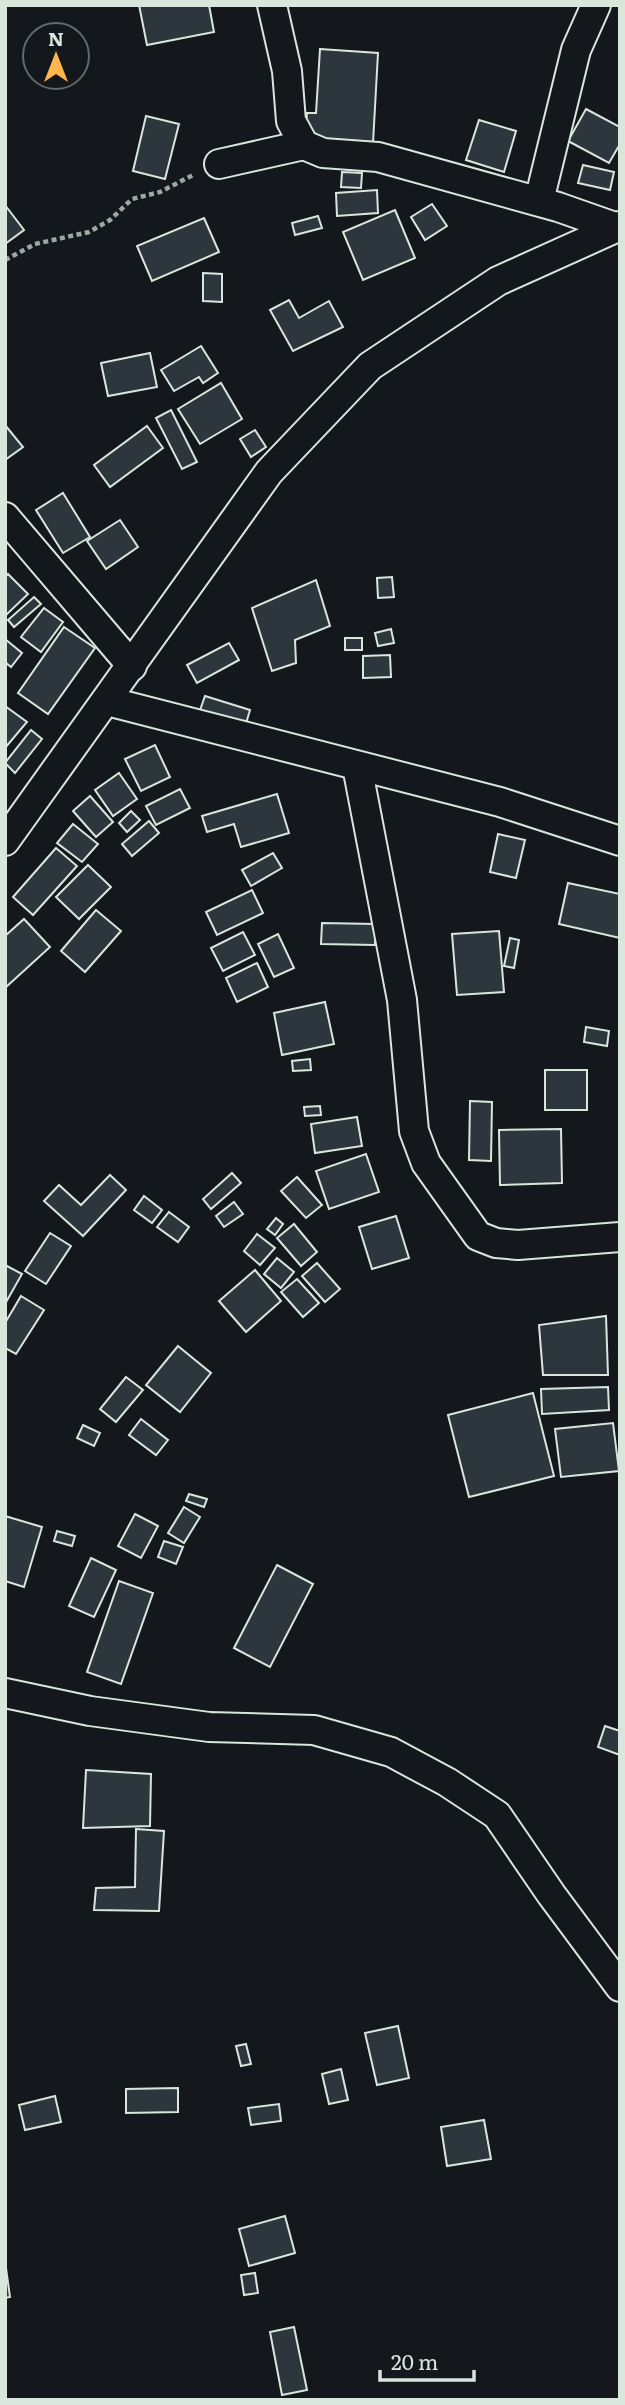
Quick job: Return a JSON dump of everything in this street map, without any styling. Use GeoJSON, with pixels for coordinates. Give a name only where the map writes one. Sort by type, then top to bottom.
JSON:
{"type":"FeatureCollection","features":[{"type":"Feature","properties":{"kind":"street"},"geometry":{"type":"LineString","coordinates":[[272,5],[287,71],[291,121],[304,145]]}},
{"type":"Feature","properties":{"kind":"street"},"geometry":{"type":"LineString","coordinates":[[539,201],[576,50],[596,5]]}},
{"type":"Feature","properties":{"kind":"street"},"geometry":{"type":"LineString","coordinates":[[219,164],[304,145],[323,153],[379,157],[539,201],[617,226]]}},
{"type":"Feature","properties":{"kind":"street"},"geometry":{"type":"LineString","coordinates":[[5,841],[269,472],[370,366],[499,281],[617,226]]}},
{"type":"Feature","properties":{"kind":"street"},"geometry":{"type":"LineString","coordinates":[[5,517],[132,667]]}},
{"type":"Feature","properties":{"kind":"street"},"geometry":{"type":"LineString","coordinates":[[107,701],[500,802],[620,841]]}},
{"type":"Feature","properties":{"kind":"street"},"geometry":{"type":"LineString","coordinates":[[356,765],[402,1000],[414,1130],[426,1163],[478,1236],[496,1243],[518,1245],[620,1237]]}},
{"type":"Feature","properties":{"kind":"street"},"geometry":{"type":"LineString","coordinates":[[5,1693],[90,1711],[209,1727],[314,1730],[391,1752],[447,1782],[498,1815],[551,1894],[620,1987]]}},
{"type":"Feature","properties":{"kind":"path"},"geometry":{"type":"LineString","coordinates":[[5,260],[35,244],[89,232],[110,220],[132,199],[160,192],[219,164]]}},
{"type":"Feature","properties":{"kind":"building"},"geometry":{"type":"Polygon","coordinates":[[[139,5],[209,5],[214,32],[147,45],[139,5]]]}},
{"type":"Feature","properties":{"kind":"building"},"geometry":{"type":"Polygon","coordinates":[[[320,49],[378,53],[373,143],[305,138],[307,113],[316,113],[320,49]]]}},
{"type":"Feature","properties":{"kind":"building"},"geometry":{"type":"Polygon","coordinates":[[[586,109],[620,127],[620,144],[609,163],[568,141],[586,109]]]}},
{"type":"Feature","properties":{"kind":"building"},"geometry":{"type":"Polygon","coordinates":[[[146,116],[179,124],[165,179],[133,171],[146,116]]]}},
{"type":"Feature","properties":{"kind":"building"},"geometry":{"type":"Polygon","coordinates":[[[479,120],[516,131],[504,172],[466,160],[479,120]]]}},
{"type":"Feature","properties":{"kind":"building"},"geometry":{"type":"Polygon","coordinates":[[[583,165],[614,172],[610,190],[578,183],[583,165]]]}},
{"type":"Feature","properties":{"kind":"building"},"geometry":{"type":"Polygon","coordinates":[[[342,172],[362,173],[361,188],[341,187],[342,172]]]}},
{"type":"Feature","properties":{"kind":"building"},"geometry":{"type":"Polygon","coordinates":[[[377,190],[378,213],[337,216],[336,193],[377,190]]]}},
{"type":"Feature","properties":{"kind":"building"},"geometry":{"type":"Polygon","coordinates":[[[432,204],[447,226],[425,240],[411,217],[432,204]]]}},
{"type":"Feature","properties":{"kind":"building"},"geometry":{"type":"Polygon","coordinates":[[[5,205],[24,230],[5,244],[5,205]]]}},
{"type":"Feature","properties":{"kind":"building"},"geometry":{"type":"Polygon","coordinates":[[[395,210],[415,258],[363,280],[343,232],[395,210]]]}},
{"type":"Feature","properties":{"kind":"building"},"geometry":{"type":"Polygon","coordinates":[[[318,216],[322,228],[295,235],[292,223],[318,216]]]}},
{"type":"Feature","properties":{"kind":"building"},"geometry":{"type":"Polygon","coordinates":[[[204,218],[219,252],[152,281],[137,246],[204,218]]]}},
{"type":"Feature","properties":{"kind":"building"},"geometry":{"type":"Polygon","coordinates":[[[203,273],[222,274],[222,302],[203,301],[203,273]]]}},
{"type":"Feature","properties":{"kind":"building"},"geometry":{"type":"Polygon","coordinates":[[[289,300],[299,318],[329,301],[343,327],[293,351],[270,310],[289,300]]]}},
{"type":"Feature","properties":{"kind":"building"},"geometry":{"type":"Polygon","coordinates":[[[201,346],[218,373],[203,383],[199,377],[174,391],[161,370],[201,346]]]}},
{"type":"Feature","properties":{"kind":"building"},"geometry":{"type":"Polygon","coordinates":[[[150,353],[157,387],[108,396],[101,363],[150,353]]]}},
{"type":"Feature","properties":{"kind":"building"},"geometry":{"type":"Polygon","coordinates":[[[221,383],[242,419],[200,444],[178,409],[221,383]]]}},
{"type":"Feature","properties":{"kind":"building"},"geometry":{"type":"Polygon","coordinates":[[[171,410],[197,462],[182,469],[156,418],[171,410]]]}},
{"type":"Feature","properties":{"kind":"building"},"geometry":{"type":"Polygon","coordinates":[[[5,425],[23,447],[5,460],[5,425]]]}},
{"type":"Feature","properties":{"kind":"building"},"geometry":{"type":"Polygon","coordinates":[[[147,426],[163,448],[110,487],[94,465],[147,426]]]}},
{"type":"Feature","properties":{"kind":"building"},"geometry":{"type":"Polygon","coordinates":[[[255,430],[266,447],[251,457],[240,439],[255,430]]]}},
{"type":"Feature","properties":{"kind":"building"},"geometry":{"type":"Polygon","coordinates":[[[63,493],[90,537],[63,553],[36,510],[63,493]]]}},
{"type":"Feature","properties":{"kind":"building"},"geometry":{"type":"Polygon","coordinates":[[[120,520],[138,547],[106,569],[87,541],[120,520]]]}},
{"type":"Feature","properties":{"kind":"building"},"geometry":{"type":"Polygon","coordinates":[[[8,574],[28,594],[5,616],[5,577],[8,574]]]}},
{"type":"Feature","properties":{"kind":"building"},"geometry":{"type":"Polygon","coordinates":[[[392,577],[394,597],[378,598],[377,578],[392,577]]]}},
{"type":"Feature","properties":{"kind":"building"},"geometry":{"type":"Polygon","coordinates":[[[316,580],[330,626],[295,640],[296,663],[272,671],[252,608],[316,580]]]}},
{"type":"Feature","properties":{"kind":"building"},"geometry":{"type":"Polygon","coordinates":[[[34,597],[41,604],[14,627],[8,620],[34,597]]]}},
{"type":"Feature","properties":{"kind":"building"},"geometry":{"type":"Polygon","coordinates":[[[44,608],[63,622],[41,652],[21,637],[44,608]]]}},
{"type":"Feature","properties":{"kind":"building"},"geometry":{"type":"Polygon","coordinates":[[[64,627],[95,648],[48,714],[18,693],[64,627]]]}},
{"type":"Feature","properties":{"kind":"building"},"geometry":{"type":"Polygon","coordinates":[[[391,629],[394,643],[378,646],[375,633],[391,629]]]}},
{"type":"Feature","properties":{"kind":"building"},"geometry":{"type":"Polygon","coordinates":[[[345,638],[362,638],[362,650],[345,650],[345,638]]]}},
{"type":"Feature","properties":{"kind":"building"},"geometry":{"type":"Polygon","coordinates":[[[5,639],[22,653],[11,667],[5,662],[5,639]]]}},
{"type":"Feature","properties":{"kind":"building"},"geometry":{"type":"Polygon","coordinates":[[[229,643],[239,660],[197,683],[187,665],[229,643]]]}},
{"type":"Feature","properties":{"kind":"building"},"geometry":{"type":"Polygon","coordinates":[[[390,655],[391,677],[363,678],[363,656],[390,655]]]}},
{"type":"Feature","properties":{"kind":"building"},"geometry":{"type":"Polygon","coordinates":[[[205,696],[250,710],[245,727],[199,713],[205,696]]]}},
{"type":"Feature","properties":{"kind":"building"},"geometry":{"type":"Polygon","coordinates":[[[5,706],[27,722],[5,748],[5,706]]]}},
{"type":"Feature","properties":{"kind":"building"},"geometry":{"type":"Polygon","coordinates":[[[31,730],[42,739],[15,773],[5,763],[31,730]]]}},
{"type":"Feature","properties":{"kind":"building"},"geometry":{"type":"Polygon","coordinates":[[[155,745],[170,777],[141,791],[125,759],[155,745]]]}},
{"type":"Feature","properties":{"kind":"building"},"geometry":{"type":"Polygon","coordinates":[[[119,773],[137,799],[113,816],[95,790],[119,773]]]}},
{"type":"Feature","properties":{"kind":"building"},"geometry":{"type":"Polygon","coordinates":[[[180,789],[190,808],[156,825],[146,806],[180,789]]]}},
{"type":"Feature","properties":{"kind":"building"},"geometry":{"type":"Polygon","coordinates":[[[277,794],[289,833],[241,847],[234,824],[207,832],[202,816],[277,794]]]}},
{"type":"Feature","properties":{"kind":"building"},"geometry":{"type":"Polygon","coordinates":[[[90,796],[113,822],[96,837],[73,811],[90,796]]]}},
{"type":"Feature","properties":{"kind":"building"},"geometry":{"type":"Polygon","coordinates":[[[131,811],[140,820],[127,832],[119,823],[131,811]]]}},
{"type":"Feature","properties":{"kind":"building"},"geometry":{"type":"Polygon","coordinates":[[[149,821],[159,833],[132,856],[122,844],[149,821]]]}},
{"type":"Feature","properties":{"kind":"building"},"geometry":{"type":"Polygon","coordinates":[[[73,824],[98,844],[82,862],[57,843],[73,824]]]}},
{"type":"Feature","properties":{"kind":"building"},"geometry":{"type":"Polygon","coordinates":[[[498,834],[525,840],[516,878],[490,872],[498,834]]]}},
{"type":"Feature","properties":{"kind":"building"},"geometry":{"type":"Polygon","coordinates":[[[56,848],[77,866],[33,915],[13,897],[56,848]]]}},
{"type":"Feature","properties":{"kind":"building"},"geometry":{"type":"Polygon","coordinates":[[[273,853],[282,868],[251,886],[242,870],[273,853]]]}},
{"type":"Feature","properties":{"kind":"building"},"geometry":{"type":"Polygon","coordinates":[[[88,865],[111,887],[79,919],[56,897],[88,865]]]}},
{"type":"Feature","properties":{"kind":"building"},"geometry":{"type":"Polygon","coordinates":[[[568,883],[620,894],[620,938],[559,924],[568,883]]]}},
{"type":"Feature","properties":{"kind":"building"},"geometry":{"type":"Polygon","coordinates":[[[252,890],[263,913],[217,935],[206,912],[252,890]]]}},
{"type":"Feature","properties":{"kind":"building"},"geometry":{"type":"Polygon","coordinates":[[[96,910],[121,931],[85,972],[61,951],[96,910]]]}},
{"type":"Feature","properties":{"kind":"building"},"geometry":{"type":"Polygon","coordinates":[[[24,919],[50,947],[5,988],[5,936],[24,919]]]}},
{"type":"Feature","properties":{"kind":"building"},"geometry":{"type":"Polygon","coordinates":[[[322,923],[375,924],[375,945],[321,944],[322,923]]]}},
{"type":"Feature","properties":{"kind":"building"},"geometry":{"type":"Polygon","coordinates":[[[499,931],[504,992],[457,995],[452,934],[499,931]]]}},
{"type":"Feature","properties":{"kind":"building"},"geometry":{"type":"Polygon","coordinates":[[[243,932],[255,955],[223,971],[211,948],[243,932]]]}},
{"type":"Feature","properties":{"kind":"building"},"geometry":{"type":"Polygon","coordinates":[[[278,934],[294,968],[274,977],[258,944],[278,934]]]}},
{"type":"Feature","properties":{"kind":"building"},"geometry":{"type":"Polygon","coordinates":[[[510,938],[519,940],[514,968],[504,966],[510,938]]]}},
{"type":"Feature","properties":{"kind":"building"},"geometry":{"type":"Polygon","coordinates":[[[257,963],[268,987],[237,1002],[226,978],[257,963]]]}},
{"type":"Feature","properties":{"kind":"building"},"geometry":{"type":"Polygon","coordinates":[[[325,1002],[334,1044],[282,1055],[274,1013],[325,1002]]]}},
{"type":"Feature","properties":{"kind":"building"},"geometry":{"type":"Polygon","coordinates":[[[586,1027],[609,1031],[607,1046],[584,1042],[586,1027]]]}},
{"type":"Feature","properties":{"kind":"building"},"geometry":{"type":"Polygon","coordinates":[[[310,1059],[311,1070],[293,1071],[292,1061],[310,1059]]]}},
{"type":"Feature","properties":{"kind":"building"},"geometry":{"type":"Polygon","coordinates":[[[545,1070],[587,1070],[587,1110],[545,1110],[545,1070]]]}},
{"type":"Feature","properties":{"kind":"building"},"geometry":{"type":"Polygon","coordinates":[[[470,1101],[492,1102],[491,1161],[469,1160],[470,1101]]]}},
{"type":"Feature","properties":{"kind":"building"},"geometry":{"type":"Polygon","coordinates":[[[320,1106],[321,1115],[305,1116],[304,1107],[320,1106]]]}},
{"type":"Feature","properties":{"kind":"building"},"geometry":{"type":"Polygon","coordinates":[[[357,1117],[362,1146],[315,1153],[311,1124],[357,1117]]]}},
{"type":"Feature","properties":{"kind":"building"},"geometry":{"type":"Polygon","coordinates":[[[561,1129],[562,1183],[500,1185],[499,1130],[561,1129]]]}},
{"type":"Feature","properties":{"kind":"building"},"geometry":{"type":"Polygon","coordinates":[[[366,1154],[379,1192],[329,1209],[316,1171],[366,1154]]]}},
{"type":"Feature","properties":{"kind":"building"},"geometry":{"type":"Polygon","coordinates":[[[232,1173],[241,1183],[211,1209],[203,1199],[232,1173]]]}},
{"type":"Feature","properties":{"kind":"building"},"geometry":{"type":"Polygon","coordinates":[[[110,1175],[126,1190],[83,1236],[44,1201],[59,1185],[81,1205],[110,1175]]]}},
{"type":"Feature","properties":{"kind":"building"},"geometry":{"type":"Polygon","coordinates":[[[297,1177],[322,1205],[306,1218],[281,1191],[297,1177]]]}},
{"type":"Feature","properties":{"kind":"building"},"geometry":{"type":"Polygon","coordinates":[[[144,1196],[162,1210],[152,1223],[134,1210],[144,1196]]]}},
{"type":"Feature","properties":{"kind":"building"},"geometry":{"type":"Polygon","coordinates":[[[234,1202],[243,1214],[224,1227],[216,1216],[234,1202]]]}},
{"type":"Feature","properties":{"kind":"building"},"geometry":{"type":"Polygon","coordinates":[[[169,1212],[189,1227],[178,1242],[157,1227],[169,1212]]]}},
{"type":"Feature","properties":{"kind":"building"},"geometry":{"type":"Polygon","coordinates":[[[396,1216],[409,1258],[372,1269],[359,1227],[396,1216]]]}},
{"type":"Feature","properties":{"kind":"building"},"geometry":{"type":"Polygon","coordinates":[[[276,1218],[283,1224],[275,1235],[267,1229],[276,1218]]]}},
{"type":"Feature","properties":{"kind":"building"},"geometry":{"type":"Polygon","coordinates":[[[294,1224],[317,1252],[301,1266],[277,1238],[294,1224]]]}},
{"type":"Feature","properties":{"kind":"building"},"geometry":{"type":"Polygon","coordinates":[[[50,1233],[71,1246],[46,1284],[25,1271],[50,1233]]]}},
{"type":"Feature","properties":{"kind":"building"},"geometry":{"type":"Polygon","coordinates":[[[257,1234],[275,1248],[260,1265],[244,1251],[257,1234]]]}},
{"type":"Feature","properties":{"kind":"building"},"geometry":{"type":"Polygon","coordinates":[[[277,1258],[294,1272],[281,1288],[264,1274],[277,1258]]]}},
{"type":"Feature","properties":{"kind":"building"},"geometry":{"type":"Polygon","coordinates":[[[317,1263],[340,1289],[325,1302],[302,1276],[317,1263]]]}},
{"type":"Feature","properties":{"kind":"building"},"geometry":{"type":"Polygon","coordinates":[[[5,1265],[22,1274],[5,1304],[5,1265]]]}},
{"type":"Feature","properties":{"kind":"building"},"geometry":{"type":"Polygon","coordinates":[[[255,1270],[281,1301],[246,1332],[219,1301],[255,1270]]]}},
{"type":"Feature","properties":{"kind":"building"},"geometry":{"type":"Polygon","coordinates":[[[297,1279],[319,1303],[303,1317],[281,1292],[297,1279]]]}},
{"type":"Feature","properties":{"kind":"building"},"geometry":{"type":"Polygon","coordinates":[[[21,1296],[44,1310],[16,1354],[5,1348],[5,1323],[21,1296]]]}},
{"type":"Feature","properties":{"kind":"building"},"geometry":{"type":"Polygon","coordinates":[[[606,1316],[608,1375],[543,1375],[539,1325],[606,1316]]]}},
{"type":"Feature","properties":{"kind":"building"},"geometry":{"type":"Polygon","coordinates":[[[178,1346],[211,1373],[180,1412],[146,1385],[178,1346]]]}},
{"type":"Feature","properties":{"kind":"building"},"geometry":{"type":"Polygon","coordinates":[[[126,1377],[143,1390],[116,1422],[100,1409],[126,1377]]]}},
{"type":"Feature","properties":{"kind":"building"},"geometry":{"type":"Polygon","coordinates":[[[608,1387],[609,1410],[542,1414],[541,1389],[608,1387]]]}},
{"type":"Feature","properties":{"kind":"building"},"geometry":{"type":"Polygon","coordinates":[[[533,1393],[554,1476],[469,1497],[448,1415],[533,1393]]]}},
{"type":"Feature","properties":{"kind":"building"},"geometry":{"type":"Polygon","coordinates":[[[141,1419],[168,1440],[156,1455],[129,1435],[141,1419]]]}},
{"type":"Feature","properties":{"kind":"building"},"geometry":{"type":"Polygon","coordinates":[[[613,1423],[619,1471],[561,1477],[555,1429],[613,1423]]]}},
{"type":"Feature","properties":{"kind":"building"},"geometry":{"type":"Polygon","coordinates":[[[83,1425],[100,1433],[94,1446],[77,1438],[83,1425]]]}},
{"type":"Feature","properties":{"kind":"building"},"geometry":{"type":"Polygon","coordinates":[[[189,1494],[207,1499],[204,1507],[186,1501],[189,1494]]]}},
{"type":"Feature","properties":{"kind":"building"},"geometry":{"type":"Polygon","coordinates":[[[184,1507],[200,1517],[184,1543],[168,1533],[184,1507]]]}},
{"type":"Feature","properties":{"kind":"building"},"geometry":{"type":"Polygon","coordinates":[[[135,1514],[158,1526],[141,1558],[118,1546],[135,1514]]]}},
{"type":"Feature","properties":{"kind":"building"},"geometry":{"type":"Polygon","coordinates":[[[5,1516],[42,1527],[24,1587],[5,1581],[5,1516]]]}},
{"type":"Feature","properties":{"kind":"building"},"geometry":{"type":"Polygon","coordinates":[[[57,1531],[75,1536],[72,1546],[54,1541],[57,1531]]]}},
{"type":"Feature","properties":{"kind":"building"},"geometry":{"type":"Polygon","coordinates":[[[164,1541],[183,1547],[176,1564],[158,1557],[164,1541]]]}},
{"type":"Feature","properties":{"kind":"building"},"geometry":{"type":"Polygon","coordinates":[[[91,1558],[116,1570],[94,1617],[69,1606],[91,1558]]]}},
{"type":"Feature","properties":{"kind":"building"},"geometry":{"type":"Polygon","coordinates":[[[277,1565],[313,1584],[270,1667],[234,1648],[277,1565]]]}},
{"type":"Feature","properties":{"kind":"building"},"geometry":{"type":"Polygon","coordinates":[[[119,1581],[153,1593],[121,1684],[87,1672],[119,1581]]]}},
{"type":"Feature","properties":{"kind":"building"},"geometry":{"type":"Polygon","coordinates":[[[605,1726],[620,1731],[620,1755],[598,1747],[605,1726]]]}},
{"type":"Feature","properties":{"kind":"building"},"geometry":{"type":"Polygon","coordinates":[[[86,1770],[151,1774],[150,1826],[83,1828],[86,1770]]]}},
{"type":"Feature","properties":{"kind":"building"},"geometry":{"type":"Polygon","coordinates":[[[136,1829],[164,1831],[159,1911],[94,1910],[96,1888],[135,1887],[136,1829]]]}},
{"type":"Feature","properties":{"kind":"building"},"geometry":{"type":"Polygon","coordinates":[[[398,2026],[409,2078],[377,2085],[365,2033],[398,2026]]]}},
{"type":"Feature","properties":{"kind":"building"},"geometry":{"type":"Polygon","coordinates":[[[246,2044],[251,2064],[241,2066],[236,2046],[246,2044]]]}},
{"type":"Feature","properties":{"kind":"building"},"geometry":{"type":"Polygon","coordinates":[[[341,2069],[348,2100],[329,2104],[322,2074],[341,2069]]]}},
{"type":"Feature","properties":{"kind":"building"},"geometry":{"type":"Polygon","coordinates":[[[178,2088],[178,2112],[126,2113],[126,2089],[178,2088]]]}},
{"type":"Feature","properties":{"kind":"building"},"geometry":{"type":"Polygon","coordinates":[[[55,2096],[61,2122],[25,2130],[19,2105],[55,2096]]]}},
{"type":"Feature","properties":{"kind":"building"},"geometry":{"type":"Polygon","coordinates":[[[279,2104],[281,2121],[251,2125],[248,2108],[279,2104]]]}},
{"type":"Feature","properties":{"kind":"building"},"geometry":{"type":"Polygon","coordinates":[[[484,2120],[491,2159],[447,2166],[441,2127],[484,2120]]]}},
{"type":"Feature","properties":{"kind":"building"},"geometry":{"type":"Polygon","coordinates":[[[285,2216],[295,2253],[249,2266],[239,2229],[285,2216]]]}},
{"type":"Feature","properties":{"kind":"building"},"geometry":{"type":"Polygon","coordinates":[[[5,2261],[10,2297],[5,2298],[5,2261]]]}},
{"type":"Feature","properties":{"kind":"building"},"geometry":{"type":"Polygon","coordinates":[[[255,2273],[258,2293],[244,2295],[241,2275],[255,2273]]]}},
{"type":"Feature","properties":{"kind":"building"},"geometry":{"type":"Polygon","coordinates":[[[294,2327],[307,2390],[282,2395],[270,2332],[294,2327]]]}}]}
